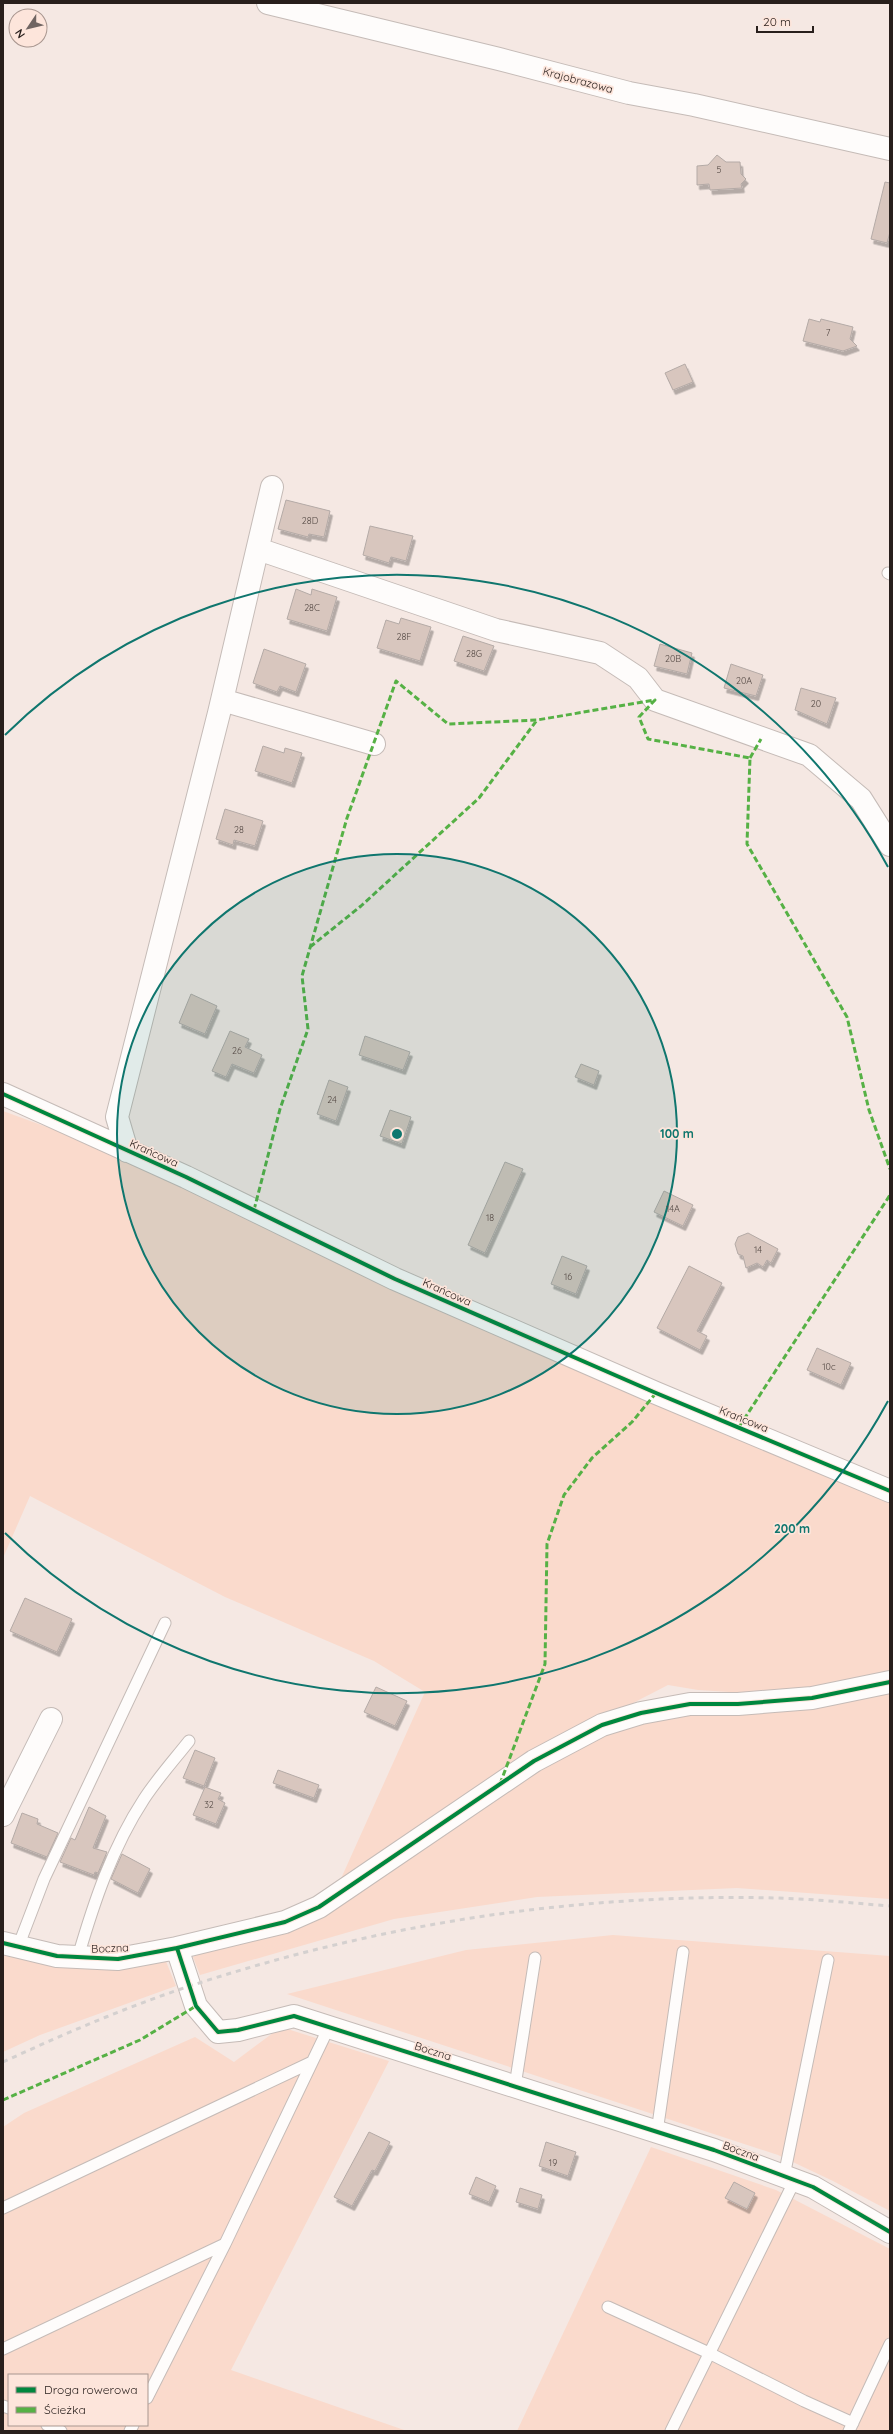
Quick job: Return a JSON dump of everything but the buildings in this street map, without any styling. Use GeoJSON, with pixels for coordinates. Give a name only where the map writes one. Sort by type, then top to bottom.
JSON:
{"type":"FeatureCollection","features":[{"type":"Feature","properties":{"kind":"street","name":"Krajobrazowa"},"geometry":{"type":"LineString","coordinates":[[268,3],[499,59],[629,93],[702,106],[890,149]]}},
{"type":"Feature","properties":{"kind":"street"},"geometry":{"type":"LineString","coordinates":[[127,1151],[117,1117],[222,700],[272,487]]}},
{"type":"Feature","properties":{"kind":"street"},"geometry":{"type":"LineString","coordinates":[[258,550],[496,630],[600,653],[638,678],[655,700],[809,755],[861,798],[890,845]]}},
{"type":"Feature","properties":{"kind":"street"},"geometry":{"type":"LineString","coordinates":[[222,700],[374,744]]}},
{"type":"Feature","properties":{"kind":"street","name":"Krańcowa"},"geometry":{"type":"LineString","coordinates":[[3,1094],[127,1151],[395,1279],[656,1393],[890,1491]]}},
{"type":"Feature","properties":{"kind":"street"},"geometry":{"type":"LineString","coordinates":[[177,1948],[285,1922],[319,1907],[534,1761],[602,1725],[641,1713],[690,1704],[738,1704],[812,1698],[890,1682]]}},
{"type":"Feature","properties":{"kind":"street"},"geometry":{"type":"LineString","coordinates":[[3,1815],[32,1753],[51,1719]]}},
{"type":"Feature","properties":{"kind":"street","name":"Boczna"},"geometry":{"type":"LineString","coordinates":[[11,1945],[57,1956],[118,1959],[177,1948],[196,2006],[218,2032],[238,2030],[294,2016],[656,2132],[789,2178],[813,2187],[890,2232]]}},
{"type":"Feature","properties":{"kind":"lane"},"geometry":{"type":"LineString","coordinates":[[11,1945],[44,1879],[165,1623]]}},
{"type":"Feature","properties":{"kind":"lane"},"geometry":{"type":"LineString","coordinates":[[78,1957],[94,1900],[119,1842],[144,1799],[189,1741]]}},
{"type":"Feature","properties":{"kind":"lane"},"geometry":{"type":"LineString","coordinates":[[656,2132],[683,1952]]}},
{"type":"Feature","properties":{"kind":"lane"},"geometry":{"type":"LineString","coordinates":[[515,2086],[535,1958]]}},
{"type":"Feature","properties":{"kind":"lane"},"geometry":{"type":"LineString","coordinates":[[671,2431],[710,2353],[789,2178],[828,1960]]}},
{"type":"Feature","properties":{"kind":"lane"},"geometry":{"type":"LineString","coordinates":[[148,2396],[226,2244],[329,2027]]}},
{"type":"Feature","properties":{"kind":"lane"},"geometry":{"type":"LineString","coordinates":[[3,2208],[312,2062]]}},
{"type":"Feature","properties":{"kind":"lane"},"geometry":{"type":"LineString","coordinates":[[3,2348],[226,2244]]}},
{"type":"Feature","properties":{"kind":"lane"},"geometry":{"type":"LineString","coordinates":[[608,2307],[710,2353],[851,2427],[890,2344]]}},
{"type":"Feature","properties":{"kind":"lane"},"geometry":{"type":"LineString","coordinates":[[49,2426],[61,2431]]}},
{"type":"Feature","properties":{"kind":"shaded area"},"geometry":{"type":"Polygon","coordinates":[[[3,1111],[107,1149],[890,1503],[890,1675],[821,1690],[762,1694],[698,1690],[668,1685],[571,1735],[339,1883],[425,1692],[374,1661],[225,1597],[30,1496],[3,1558],[3,1111]]]}},
{"type":"Feature","properties":{"kind":"shaded area"},"geometry":{"type":"Polygon","coordinates":[[[890,1691],[890,1899],[737,1888],[537,1897],[394,1919],[200,1975],[193,1957],[209,1945],[297,1924],[397,1858],[603,1730],[654,1713],[890,1691]]]}},
{"type":"Feature","properties":{"kind":"shaded area"},"geometry":{"type":"Polygon","coordinates":[[[613,1935],[890,1956],[890,2211],[833,2181],[778,2155],[287,1994],[466,1950],[613,1935]]]}},
{"type":"Feature","properties":{"kind":"shaded area"},"geometry":{"type":"Polygon","coordinates":[[[3,1950],[165,1959],[176,1986],[40,2035],[3,2052],[3,1950]]]}},
{"type":"Feature","properties":{"kind":"shaded area"},"geometry":{"type":"Polygon","coordinates":[[[281,2027],[389,2061],[231,2370],[407,2431],[3,2431],[3,2127],[24,2113],[195,2037],[234,2062],[281,2027]]]}},
{"type":"Feature","properties":{"kind":"shaded area"},"geometry":{"type":"Polygon","coordinates":[[[651,2147],[776,2190],[890,2249],[890,2431],[517,2431],[651,2147]]]}},
{"type":"Feature","properties":{"kind":"railway"},"geometry":{"type":"LineString","coordinates":[[3,2062],[95,2021],[142,2003],[190,1986],[261,1964],[333,1945],[479,1917],[553,1907],[627,1901],[701,1898],[776,1898],[890,1906]]}},
{"type":"Feature","properties":{"kind":"marked path"},"geometry":{"type":"LineString","coordinates":[[254,1210],[280,1109],[308,1029],[302,976],[347,818],[396,681],[448,724],[537,720],[655,700],[639,717],[648,739],[750,758],[747,844],[847,1017],[869,1110],[890,1169]]}},
{"type":"Feature","properties":{"kind":"marked path"},"geometry":{"type":"LineString","coordinates":[[310,947],[361,906],[479,798],[537,720]]}},
{"type":"Feature","properties":{"kind":"marked path"},"geometry":{"type":"LineString","coordinates":[[750,758],[761,739]]}},
{"type":"Feature","properties":{"kind":"marked path"},"geometry":{"type":"LineString","coordinates":[[739,1427],[890,1195]]}},
{"type":"Feature","properties":{"kind":"marked path"},"geometry":{"type":"LineString","coordinates":[[500,1784],[545,1664],[547,1544],[564,1495],[592,1458],[632,1422],[656,1393]]}},
{"type":"Feature","properties":{"kind":"marked path"},"geometry":{"type":"LineString","coordinates":[[3,2100],[140,2040],[196,2006]]}},
{"type":"Feature","properties":{"kind":"cycle path"},"geometry":{"type":"LineString","coordinates":[[3,1094],[186,1177],[395,1279],[656,1393],[890,1491]]}},
{"type":"Feature","properties":{"kind":"cycle path"},"geometry":{"type":"LineString","coordinates":[[177,1948],[285,1922],[319,1907],[534,1761],[602,1725],[641,1713],[690,1704],[738,1704],[812,1698],[890,1682]]}},
{"type":"Feature","properties":{"kind":"cycle path"},"geometry":{"type":"LineString","coordinates":[[3,1943],[57,1956],[118,1959],[177,1948],[196,2006],[218,2032],[238,2030],[294,2016],[714,2150],[813,2187],[890,2232]]}}]}
